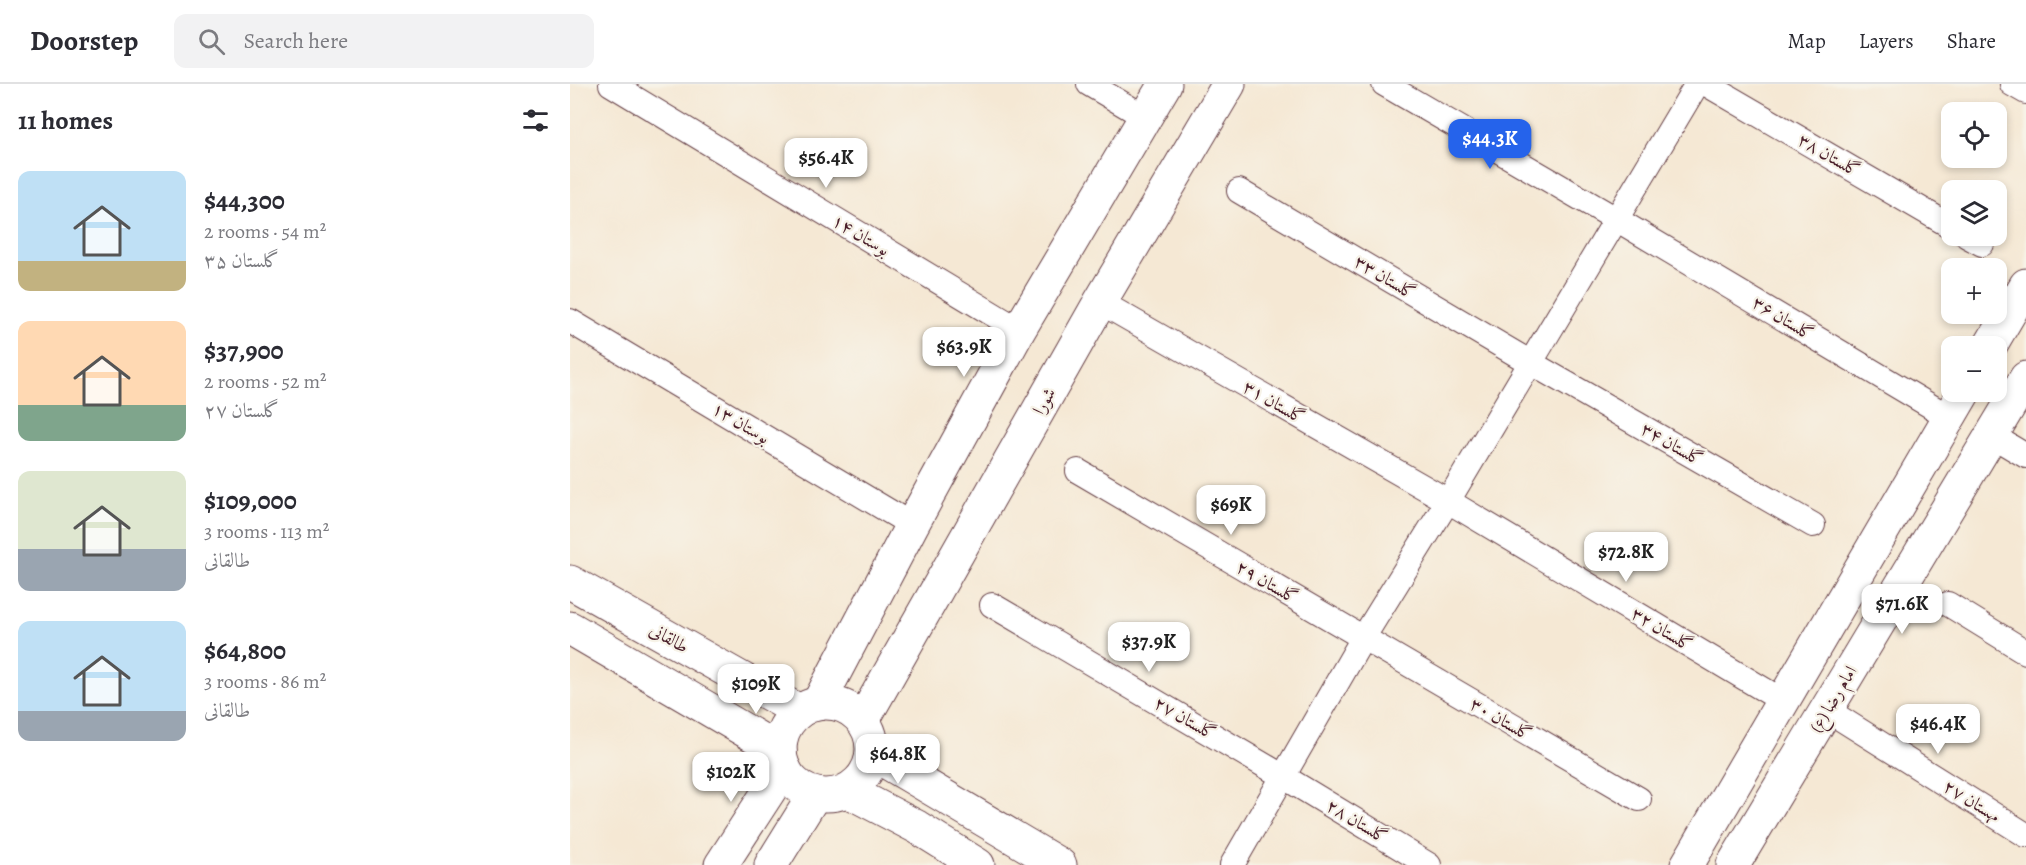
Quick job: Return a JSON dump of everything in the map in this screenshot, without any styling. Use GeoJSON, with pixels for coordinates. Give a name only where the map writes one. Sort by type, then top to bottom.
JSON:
{"type":"FeatureCollection","features":[{"type":"Feature","properties":{"kind":"street","name":"بوستان ۱۴"},"geometry":{"type":"LineString","coordinates":[[611,84],[1019,330]]}},
{"type":"Feature","properties":{"kind":"street"},"geometry":{"type":"LineString","coordinates":[[1089,84],[1145,117]]}},
{"type":"Feature","properties":{"kind":"street"},"geometry":{"type":"LineString","coordinates":[[721,865],[755,813],[782,759],[782,736],[785,729],[789,722],[809,707],[853,638],[1019,330],[1165,84]]}},
{"type":"Feature","properties":{"kind":"street","name":"شورا"},"geometry":{"type":"LineString","coordinates":[[863,720],[1101,302],[1229,84]]}},
{"type":"Feature","properties":{"kind":"street","name":"گلستان ۳۶"},"geometry":{"type":"LineString","coordinates":[[1384,84],[1616,219],[1956,404]]}},
{"type":"Feature","properties":{"kind":"street"},"geometry":{"type":"LineString","coordinates":[[1232,865],[1364,638],[1531,363],[1696,84]]}},
{"type":"Feature","properties":{"kind":"street","name":"گلستان ۳۸"},"geometry":{"type":"LineString","coordinates":[[1706,84],[1941,220]]}},
{"type":"Feature","properties":{"kind":"street"},"geometry":{"type":"LineString","coordinates":[[2012,84],[2026,92]]}},
{"type":"Feature","properties":{"kind":"street","name":"گلستان ۳۳"},"geometry":{"type":"LineString","coordinates":[[1239,191],[1531,363]]}},
{"type":"Feature","properties":{"kind":"street"},"geometry":{"type":"LineString","coordinates":[[1996,336],[2026,285]]}},
{"type":"Feature","properties":{"kind":"street","name":"گلستان ۳۱"},"geometry":{"type":"LineString","coordinates":[[1101,302],[1448,501]]}},
{"type":"Feature","properties":{"kind":"street","name":"بوستان ۱۳"},"geometry":{"type":"LineString","coordinates":[[570,321],[912,525]]}},
{"type":"Feature","properties":{"kind":"street","name":"گلستان ۳۴"},"geometry":{"type":"LineString","coordinates":[[1531,363],[1813,525]]}},
{"type":"Feature","properties":{"kind":"street","name":"امام رضا (ع)"},"geometry":{"type":"LineString","coordinates":[[1733,865],[2026,378]]}},
{"type":"Feature","properties":{"kind":"street"},"geometry":{"type":"LineString","coordinates":[[1687,865],[1956,404]]}},
{"type":"Feature","properties":{"kind":"street"},"geometry":{"type":"LineString","coordinates":[[1991,435],[2026,456]]}},
{"type":"Feature","properties":{"kind":"street","name":"گلستان ۲۹"},"geometry":{"type":"LineString","coordinates":[[1078,471],[1364,638]]}},
{"type":"Feature","properties":{"kind":"street","name":"گلستان ۳۲"},"geometry":{"type":"LineString","coordinates":[[1448,501],[1783,701]]}},
{"type":"Feature","properties":{"kind":"street","name":"طالقانی"},"geometry":{"type":"LineString","coordinates":[[570,582],[738,677],[809,707]]}},
{"type":"Feature","properties":{"kind":"street"},"geometry":{"type":"LineString","coordinates":[[1948,604],[2026,652]]}},
{"type":"Feature","properties":{"kind":"street","name":"گلستان ۲۷"},"geometry":{"type":"LineString","coordinates":[[992,605],[1284,777]]}},
{"type":"Feature","properties":{"kind":"street"},"geometry":{"type":"LineString","coordinates":[[570,628],[714,711],[782,759],[796,785],[815,794],[837,794],[848,790],[860,782],[869,768],[873,754],[871,736],[863,720],[850,709],[835,704],[809,707]]}},
{"type":"Feature","properties":{"kind":"street"},"geometry":{"type":"LineString","coordinates":[[853,638],[856,652],[866,662],[880,667],[894,664]]}},
{"type":"Feature","properties":{"kind":"street","name":"گلستان ۳۰"},"geometry":{"type":"LineString","coordinates":[[1364,638],[1639,800]]}},
{"type":"Feature","properties":{"kind":"street"},"geometry":{"type":"LineString","coordinates":[[714,711],[726,708],[735,701],[740,689],[738,677]]}},
{"type":"Feature","properties":{"kind":"street","name":"مهستان ۲۷"},"geometry":{"type":"LineString","coordinates":[[1827,710],[2026,835]]}},
{"type":"Feature","properties":{"kind":"street"},"geometry":{"type":"LineString","coordinates":[[873,754],[1060,865]]}},
{"type":"Feature","properties":{"kind":"street","name":"گلستان ۲۸"},"geometry":{"type":"LineString","coordinates":[[1284,777],[1429,865]]}},
{"type":"Feature","properties":{"kind":"street"},"geometry":{"type":"LineString","coordinates":[[848,790],[917,827],[978,865]]}},
{"type":"Feature","properties":{"kind":"street"},"geometry":{"type":"LineString","coordinates":[[778,854],[815,794]]}},
{"type":"Feature","properties":{"kind":"street"},"geometry":{"type":"LineString","coordinates":[[917,827],[913,814],[918,801],[929,794],[943,795]]}},
{"type":"Feature","properties":{"kind":"street"},"geometry":{"type":"LineString","coordinates":[[755,813],[771,815],[785,825],[778,854]]}}]}
